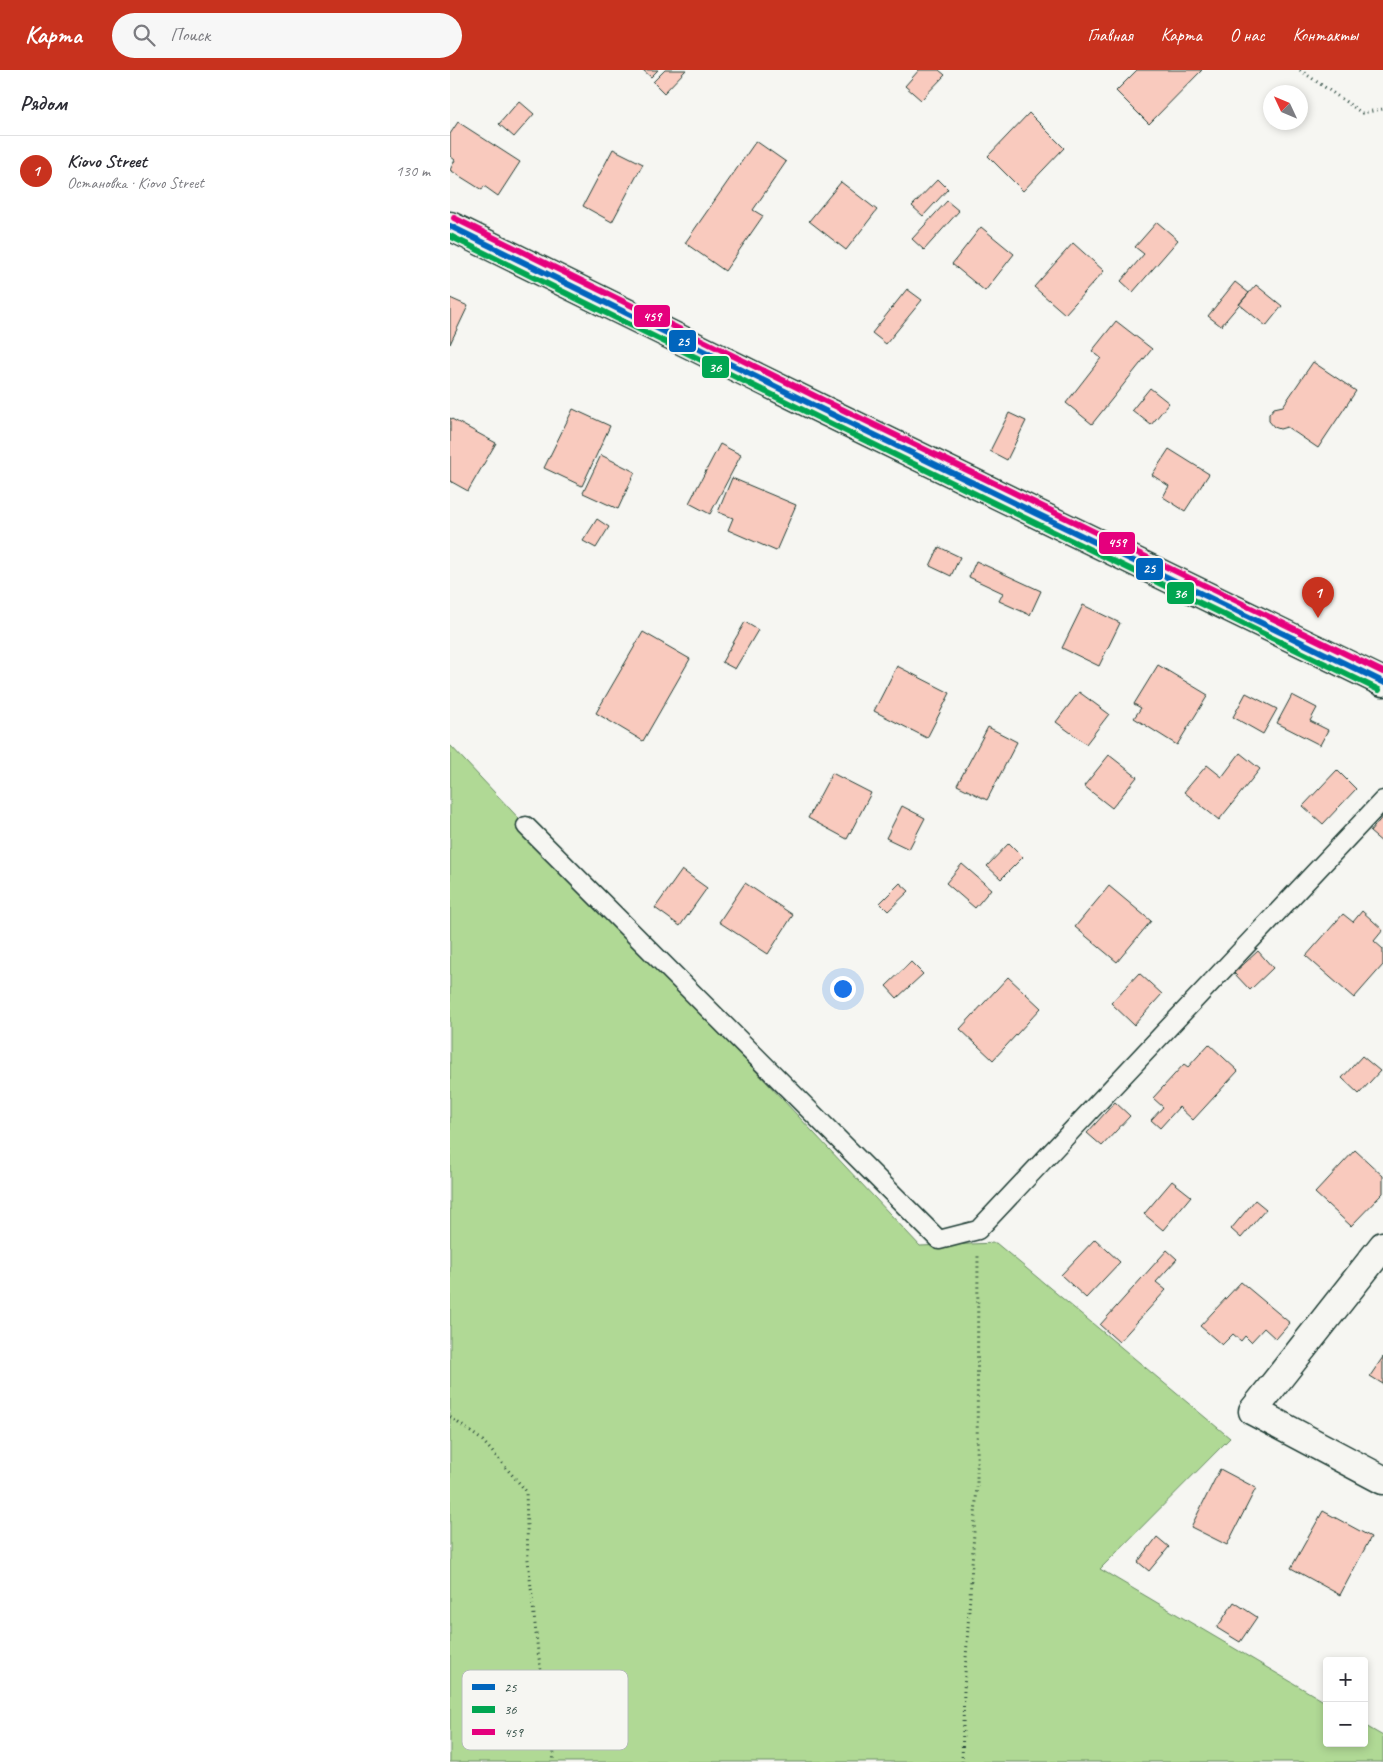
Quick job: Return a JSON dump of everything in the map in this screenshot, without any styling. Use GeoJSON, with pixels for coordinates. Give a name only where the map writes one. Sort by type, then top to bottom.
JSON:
{"type":"FeatureCollection","features":[{"type":"Feature","properties":{"kind":"main road"},"geometry":{"type":"LineString","coordinates":[[450,226],[836,417],[1383,682]]}},
{"type":"Feature","properties":{"kind":"main road"},"geometry":{"type":"LineString","coordinates":[[1383,1246],[1253,1411],[1383,1480]]}},
{"type":"Feature","properties":{"kind":"lane"},"geometry":{"type":"LineString","coordinates":[[526,826],[939,1240],[978,1230],[1383,800]]}},
{"type":"Feature","properties":{"kind":"path"},"geometry":{"type":"LineString","coordinates":[[1300,70],[1362,113],[1383,109]]}},
{"type":"Feature","properties":{"kind":"path"},"geometry":{"type":"LineString","coordinates":[[962,1762],[964,1690],[977,1485],[978,1230]]}},
{"type":"Feature","properties":{"kind":"path"},"geometry":{"type":"LineString","coordinates":[[450,1417],[482,1440],[526,1491],[528,1560],[541,1670]]}},
{"type":"Feature","properties":{"kind":"green space"},"geometry":{"type":"Polygon","coordinates":[[[450,745],[920,1246],[996,1243],[1230,1438],[1100,1569],[1323,1701],[1323,1747],[1368,1747],[1368,1727],[1383,1736],[1383,1762],[450,1762],[450,745]]]}},
{"type":"Feature","properties":{"kind":"building"},"geometry":{"type":"Polygon","coordinates":[[[643,70],[658,70],[651,77],[643,70]]]}},
{"type":"Feature","properties":{"kind":"building"},"geometry":{"type":"Polygon","coordinates":[[[665,70],[686,70],[664,93],[653,82],[665,70]]]}},
{"type":"Feature","properties":{"kind":"building"},"geometry":{"type":"Polygon","coordinates":[[[919,70],[939,70],[945,75],[921,100],[905,86],[919,70]]]}},
{"type":"Feature","properties":{"kind":"building"},"geometry":{"type":"Polygon","coordinates":[[[1137,70],[1202,70],[1149,124],[1116,91],[1137,70]]]}},
{"type":"Feature","properties":{"kind":"building"},"geometry":{"type":"Polygon","coordinates":[[[519,101],[534,114],[514,137],[499,124],[519,101]]]}},
{"type":"Feature","properties":{"kind":"building"},"geometry":{"type":"Polygon","coordinates":[[[1029,113],[1064,148],[1023,191],[988,156],[1029,113]]]}},
{"type":"Feature","properties":{"kind":"building"},"geometry":{"type":"Polygon","coordinates":[[[458,122],[520,162],[498,196],[484,186],[482,190],[450,170],[455,160],[450,156],[450,134],[458,122]]]}},
{"type":"Feature","properties":{"kind":"building"},"geometry":{"type":"Polygon","coordinates":[[[756,141],[786,162],[753,210],[763,216],[725,271],[685,243],[756,141]]]}},
{"type":"Feature","properties":{"kind":"building"},"geometry":{"type":"Polygon","coordinates":[[[613,149],[643,164],[612,222],[583,206],[613,149]]]}},
{"type":"Feature","properties":{"kind":"building"},"geometry":{"type":"Polygon","coordinates":[[[938,179],[948,189],[923,216],[912,206],[938,179]]]}},
{"type":"Feature","properties":{"kind":"building"},"geometry":{"type":"Polygon","coordinates":[[[841,182],[877,210],[846,250],[809,221],[841,182]]]}},
{"type":"Feature","properties":{"kind":"building"},"geometry":{"type":"Polygon","coordinates":[[[947,201],[959,211],[924,250],[912,239],[947,201]]]}},
{"type":"Feature","properties":{"kind":"building"},"geometry":{"type":"Polygon","coordinates":[[[1157,222],[1178,240],[1133,292],[1121,281],[1144,254],[1135,247],[1157,222]]]}},
{"type":"Feature","properties":{"kind":"building"},"geometry":{"type":"Polygon","coordinates":[[[981,227],[1014,254],[985,291],[952,264],[981,227]]]}},
{"type":"Feature","properties":{"kind":"building"},"geometry":{"type":"Polygon","coordinates":[[[1073,243],[1104,271],[1065,314],[1034,287],[1073,243]]]}},
{"type":"Feature","properties":{"kind":"building"},"geometry":{"type":"Polygon","coordinates":[[[1235,282],[1249,293],[1221,326],[1208,316],[1235,282]]]}},
{"type":"Feature","properties":{"kind":"building"},"geometry":{"type":"Polygon","coordinates":[[[1256,285],[1282,306],[1266,326],[1239,304],[1256,285]]]}},
{"type":"Feature","properties":{"kind":"building"},"geometry":{"type":"Polygon","coordinates":[[[907,289],[922,300],[886,344],[872,333],[907,289]]]}},
{"type":"Feature","properties":{"kind":"building"},"geometry":{"type":"Polygon","coordinates":[[[450,298],[468,306],[450,344],[450,298]]]}},
{"type":"Feature","properties":{"kind":"building"},"geometry":{"type":"Polygon","coordinates":[[[1116,321],[1152,349],[1092,424],[1066,403],[1101,358],[1092,351],[1116,321]]]}},
{"type":"Feature","properties":{"kind":"building"},"geometry":{"type":"Polygon","coordinates":[[[1313,362],[1356,391],[1318,448],[1287,427],[1280,429],[1274,427],[1269,421],[1269,414],[1274,408],[1283,406],[1313,362]]]}},
{"type":"Feature","properties":{"kind":"building"},"geometry":{"type":"Polygon","coordinates":[[[1150,388],[1169,403],[1151,425],[1132,410],[1150,388]]]}},
{"type":"Feature","properties":{"kind":"building"},"geometry":{"type":"Polygon","coordinates":[[[573,409],[610,426],[582,486],[544,468],[573,409]]]}},
{"type":"Feature","properties":{"kind":"building"},"geometry":{"type":"Polygon","coordinates":[[[1009,413],[1026,421],[1007,460],[990,451],[1009,413]]]}},
{"type":"Feature","properties":{"kind":"building"},"geometry":{"type":"Polygon","coordinates":[[[450,418],[496,443],[468,491],[450,481],[450,418]]]}},
{"type":"Feature","properties":{"kind":"building"},"geometry":{"type":"Polygon","coordinates":[[[720,444],[741,455],[710,514],[689,503],[720,444]]]}},
{"type":"Feature","properties":{"kind":"building"},"geometry":{"type":"Polygon","coordinates":[[[1169,449],[1209,474],[1185,511],[1163,497],[1169,486],[1152,475],[1169,449]]]}},
{"type":"Feature","properties":{"kind":"building"},"geometry":{"type":"Polygon","coordinates":[[[601,455],[635,472],[618,509],[583,493],[601,455]]]}},
{"type":"Feature","properties":{"kind":"building"},"geometry":{"type":"Polygon","coordinates":[[[732,478],[796,505],[776,551],[728,530],[733,518],[718,512],[732,478]]]}},
{"type":"Feature","properties":{"kind":"building"},"geometry":{"type":"Polygon","coordinates":[[[597,519],[609,527],[596,548],[583,541],[597,519]]]}},
{"type":"Feature","properties":{"kind":"building"},"geometry":{"type":"Polygon","coordinates":[[[939,547],[960,557],[951,576],[930,566],[939,547]]]}},
{"type":"Feature","properties":{"kind":"building"},"geometry":{"type":"Polygon","coordinates":[[[976,561],[1041,591],[1030,615],[999,601],[1003,593],[969,577],[976,561]]]}},
{"type":"Feature","properties":{"kind":"building"},"geometry":{"type":"Polygon","coordinates":[[[1083,605],[1120,623],[1099,666],[1062,648],[1083,605]]]}},
{"type":"Feature","properties":{"kind":"building"},"geometry":{"type":"Polygon","coordinates":[[[745,622],[758,630],[735,669],[722,662],[745,622]]]}},
{"type":"Feature","properties":{"kind":"building"},"geometry":{"type":"Polygon","coordinates":[[[643,632],[690,659],[643,741],[596,713],[643,632]]]}},
{"type":"Feature","properties":{"kind":"building"},"geometry":{"type":"Polygon","coordinates":[[[1158,665],[1208,695],[1177,745],[1134,718],[1141,708],[1134,704],[1158,665]]]}},
{"type":"Feature","properties":{"kind":"building"},"geometry":{"type":"Polygon","coordinates":[[[897,666],[950,693],[927,738],[874,711],[897,666]]]}},
{"type":"Feature","properties":{"kind":"building"},"geometry":{"type":"Polygon","coordinates":[[[1079,692],[1109,714],[1086,744],[1056,722],[1079,692]]]}},
{"type":"Feature","properties":{"kind":"building"},"geometry":{"type":"Polygon","coordinates":[[[1246,693],[1277,709],[1263,734],[1233,717],[1246,693]]]}},
{"type":"Feature","properties":{"kind":"building"},"geometry":{"type":"Polygon","coordinates":[[[1292,695],[1317,708],[1310,721],[1328,730],[1320,745],[1277,723],[1292,695]]]}},
{"type":"Feature","properties":{"kind":"building"},"geometry":{"type":"Polygon","coordinates":[[[988,727],[1017,742],[987,800],[957,785],[988,727]]]}},
{"type":"Feature","properties":{"kind":"building"},"geometry":{"type":"Polygon","coordinates":[[[1240,753],[1260,769],[1219,820],[1184,792],[1207,765],[1222,777],[1240,753]]]}},
{"type":"Feature","properties":{"kind":"building"},"geometry":{"type":"Polygon","coordinates":[[[1109,755],[1137,777],[1112,808],[1084,786],[1109,755]]]}},
{"type":"Feature","properties":{"kind":"building"},"geometry":{"type":"Polygon","coordinates":[[[1337,770],[1356,789],[1323,824],[1303,806],[1337,770]]]}},
{"type":"Feature","properties":{"kind":"building"},"geometry":{"type":"Polygon","coordinates":[[[832,773],[871,793],[847,839],[808,818],[832,773]]]}},
{"type":"Feature","properties":{"kind":"building"},"geometry":{"type":"Polygon","coordinates":[[[902,806],[925,818],[909,849],[886,838],[902,806]]]}},
{"type":"Feature","properties":{"kind":"building"},"geometry":{"type":"Polygon","coordinates":[[[1383,816],[1383,843],[1370,832],[1383,816]]]}},
{"type":"Feature","properties":{"kind":"building"},"geometry":{"type":"Polygon","coordinates":[[[1009,843],[1023,857],[1001,879],[987,866],[1009,843]]]}},
{"type":"Feature","properties":{"kind":"building"},"geometry":{"type":"Polygon","coordinates":[[[962,864],[991,889],[975,908],[946,883],[962,864]]]}},
{"type":"Feature","properties":{"kind":"building"},"geometry":{"type":"Polygon","coordinates":[[[682,870],[707,888],[680,926],[655,908],[682,870]]]}},
{"type":"Feature","properties":{"kind":"building"},"geometry":{"type":"Polygon","coordinates":[[[745,883],[793,915],[768,954],[719,922],[745,883]]]}},
{"type":"Feature","properties":{"kind":"building"},"geometry":{"type":"Polygon","coordinates":[[[900,883],[909,891],[888,911],[880,903],[900,883]]]}},
{"type":"Feature","properties":{"kind":"building"},"geometry":{"type":"Polygon","coordinates":[[[1109,886],[1151,921],[1117,962],[1075,927],[1109,886]]]}},
{"type":"Feature","properties":{"kind":"building"},"geometry":{"type":"Polygon","coordinates":[[[1362,911],[1383,930],[1374,941],[1383,949],[1383,965],[1354,998],[1306,956],[1343,914],[1353,922],[1362,911]]]}},
{"type":"Feature","properties":{"kind":"building"},"geometry":{"type":"Polygon","coordinates":[[[1258,951],[1273,968],[1250,990],[1234,973],[1258,951]]]}},
{"type":"Feature","properties":{"kind":"building"},"geometry":{"type":"Polygon","coordinates":[[[911,962],[923,974],[897,998],[886,986],[911,962]]]}},
{"type":"Feature","properties":{"kind":"building"},"geometry":{"type":"Polygon","coordinates":[[[1139,973],[1162,994],[1134,1025],[1111,1003],[1139,973]]]}},
{"type":"Feature","properties":{"kind":"building"},"geometry":{"type":"Polygon","coordinates":[[[1008,977],[1041,1008],[993,1060],[960,1029],[1008,977]]]}},
{"type":"Feature","properties":{"kind":"building"},"geometry":{"type":"Polygon","coordinates":[[[1209,1044],[1238,1071],[1193,1120],[1179,1107],[1160,1128],[1151,1120],[1163,1107],[1153,1098],[1184,1064],[1188,1067],[1209,1044]]]}},
{"type":"Feature","properties":{"kind":"building"},"geometry":{"type":"Polygon","coordinates":[[[1362,1056],[1380,1071],[1359,1094],[1342,1078],[1362,1056]]]}},
{"type":"Feature","properties":{"kind":"building"},"geometry":{"type":"Polygon","coordinates":[[[1115,1102],[1130,1116],[1102,1146],[1087,1133],[1115,1102]]]}},
{"type":"Feature","properties":{"kind":"building"},"geometry":{"type":"Polygon","coordinates":[[[1355,1150],[1383,1176],[1383,1193],[1351,1226],[1315,1193],[1355,1150]]]}},
{"type":"Feature","properties":{"kind":"building"},"geometry":{"type":"Polygon","coordinates":[[[1172,1181],[1191,1196],[1163,1230],[1144,1214],[1172,1181]]]}},
{"type":"Feature","properties":{"kind":"building"},"geometry":{"type":"Polygon","coordinates":[[[1255,1200],[1266,1209],[1241,1238],[1231,1229],[1255,1200]]]}},
{"type":"Feature","properties":{"kind":"building"},"geometry":{"type":"Polygon","coordinates":[[[1095,1239],[1120,1262],[1086,1298],[1061,1275],[1095,1239]]]}},
{"type":"Feature","properties":{"kind":"building"},"geometry":{"type":"Polygon","coordinates":[[[1167,1250],[1177,1259],[1156,1282],[1166,1290],[1119,1342],[1100,1325],[1167,1250]]]}},
{"type":"Feature","properties":{"kind":"building"},"geometry":{"type":"Polygon","coordinates":[[[1241,1282],[1290,1323],[1276,1339],[1264,1328],[1251,1342],[1245,1336],[1241,1341],[1233,1334],[1222,1345],[1200,1326],[1241,1282]]]}},
{"type":"Feature","properties":{"kind":"building"},"geometry":{"type":"Polygon","coordinates":[[[1383,1357],[1383,1384],[1370,1376],[1383,1357]]]}},
{"type":"Feature","properties":{"kind":"building"},"geometry":{"type":"Polygon","coordinates":[[[1220,1469],[1256,1488],[1227,1545],[1191,1527],[1220,1469]]]}},
{"type":"Feature","properties":{"kind":"building"},"geometry":{"type":"Polygon","coordinates":[[[1323,1511],[1371,1537],[1340,1595],[1291,1568],[1323,1511]]]}},
{"type":"Feature","properties":{"kind":"building"},"geometry":{"type":"Polygon","coordinates":[[[1157,1537],[1169,1547],[1149,1571],[1138,1562],[1157,1537]]]}},
{"type":"Feature","properties":{"kind":"building"},"geometry":{"type":"Polygon","coordinates":[[[1234,1602],[1257,1617],[1240,1642],[1217,1628],[1234,1602]]]}},
{"type":"Feature","properties":{"kind":"transit line","name":"459"},"geometry":{"type":"LineString","coordinates":[[454,218],[823,400],[1383,672]]}},
{"type":"Feature","properties":{"kind":"transit line","name":"25"},"geometry":{"type":"LineString","coordinates":[[450,226],[1383,682]]}},
{"type":"Feature","properties":{"kind":"transit line","name":"36"},"geometry":{"type":"LineString","coordinates":[[450,236],[1379,690]]}},
{"type":"Feature","properties":{"kind":"place","name":"Kiovo Street"},"geometry":{"type":"Point","coordinates":[1318,618]}}]}
